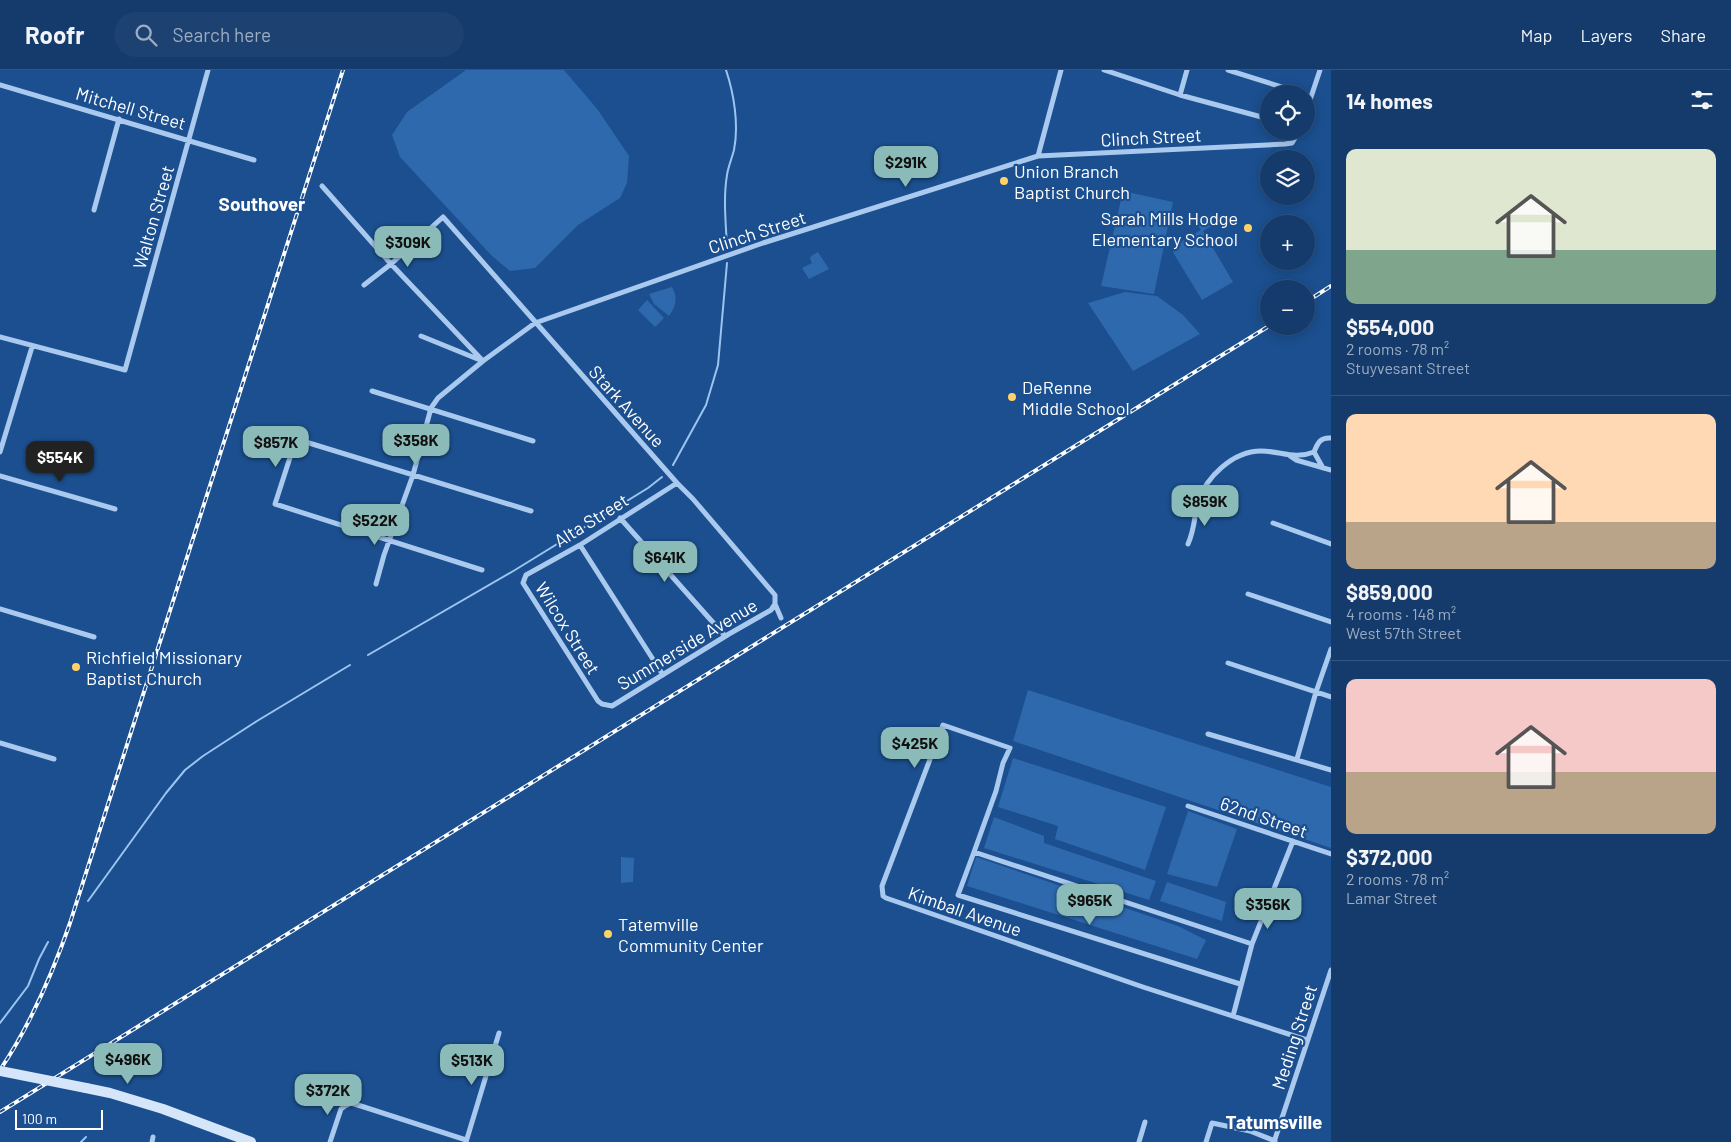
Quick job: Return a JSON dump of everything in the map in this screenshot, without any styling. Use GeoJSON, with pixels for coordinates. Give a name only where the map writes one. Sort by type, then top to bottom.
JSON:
{"type":"FeatureCollection","features":[{"type":"Feature","properties":{"kind":"street","name":"Walton Street"},"geometry":{"type":"LineString","coordinates":[[32,346],[125,370],[208,70]]}},
{"type":"Feature","properties":{"kind":"street"},"geometry":{"type":"LineString","coordinates":[[1038,156],[1061,70]]}},
{"type":"Feature","properties":{"kind":"street"},"geometry":{"type":"LineString","coordinates":[[1104,70],[1180,95],[1260,117]]}},
{"type":"Feature","properties":{"kind":"street"},"geometry":{"type":"LineString","coordinates":[[1180,95],[1187,70]]}},
{"type":"Feature","properties":{"kind":"street"},"geometry":{"type":"LineString","coordinates":[[1228,70],[1276,85]]}},
{"type":"Feature","properties":{"kind":"street"},"geometry":{"type":"LineString","coordinates":[[1313,85],[1320,70]]}},
{"type":"Feature","properties":{"kind":"street","name":"Mitchell Street"},"geometry":{"type":"LineString","coordinates":[[0,85],[254,160]]}},
{"type":"Feature","properties":{"kind":"street"},"geometry":{"type":"LineString","coordinates":[[94,210],[119,119]]}},
{"type":"Feature","properties":{"kind":"street","name":"Clinch Street"},"geometry":{"type":"LineString","coordinates":[[376,584],[389,540],[413,475],[431,408],[438,398],[483,361],[535,323],[756,246],[1038,156],[1285,144],[1292,143],[1294,140]]}},
{"type":"Feature","properties":{"kind":"street"},"geometry":{"type":"LineString","coordinates":[[322,186],[390,264],[483,361]]}},
{"type":"Feature","properties":{"kind":"street","name":"Stark Avenue"},"geometry":{"type":"LineString","coordinates":[[390,264],[443,217],[677,483],[693,498],[775,595],[775,604],[781,618]]}},
{"type":"Feature","properties":{"kind":"street"},"geometry":{"type":"LineString","coordinates":[[364,285],[390,264]]}},
{"type":"Feature","properties":{"kind":"street"},"geometry":{"type":"LineString","coordinates":[[421,336],[483,361]]}},
{"type":"Feature","properties":{"kind":"street"},"geometry":{"type":"LineString","coordinates":[[0,337],[32,346],[0,452]]}},
{"type":"Feature","properties":{"kind":"street"},"geometry":{"type":"LineString","coordinates":[[372,391],[533,441]]}},
{"type":"Feature","properties":{"kind":"street"},"geometry":{"type":"LineString","coordinates":[[1314,452],[1321,439],[1331,438]]}},
{"type":"Feature","properties":{"kind":"street"},"geometry":{"type":"LineString","coordinates":[[482,570],[275,504],[296,439],[531,511]]}},
{"type":"Feature","properties":{"kind":"street"},"geometry":{"type":"LineString","coordinates":[[1188,544],[1194,532],[1198,503],[1203,490],[1213,476],[1227,464],[1242,455],[1260,451],[1290,456],[1300,456],[1314,452]]}},
{"type":"Feature","properties":{"kind":"street"},"geometry":{"type":"LineString","coordinates":[[1314,452],[1323,468]]}},
{"type":"Feature","properties":{"kind":"street"},"geometry":{"type":"LineString","coordinates":[[1290,456],[1296,460],[1331,470]]}},
{"type":"Feature","properties":{"kind":"street"},"geometry":{"type":"LineString","coordinates":[[0,476],[115,510]]}},
{"type":"Feature","properties":{"kind":"street","name":"Alta Street"},"geometry":{"type":"LineString","coordinates":[[523,582],[526,575],[580,545],[677,483]]}},
{"type":"Feature","properties":{"kind":"street"},"geometry":{"type":"LineString","coordinates":[[620,518],[725,636]]}},
{"type":"Feature","properties":{"kind":"street"},"geometry":{"type":"LineString","coordinates":[[1273,523],[1331,544]]}},
{"type":"Feature","properties":{"kind":"street"},"geometry":{"type":"LineString","coordinates":[[580,545],[663,675]]}},
{"type":"Feature","properties":{"kind":"street","name":"Wilcox Street"},"geometry":{"type":"LineString","coordinates":[[523,582],[598,701],[612,706]]}},
{"type":"Feature","properties":{"kind":"street"},"geometry":{"type":"LineString","coordinates":[[1248,594],[1331,622]]}},
{"type":"Feature","properties":{"kind":"street","name":"Summerside Avenue"},"geometry":{"type":"LineString","coordinates":[[612,706],[770,610],[775,604]]}},
{"type":"Feature","properties":{"kind":"street"},"geometry":{"type":"LineString","coordinates":[[0,609],[94,637]]}},
{"type":"Feature","properties":{"kind":"street"},"geometry":{"type":"LineString","coordinates":[[1297,759],[1316,692],[1331,649]]}},
{"type":"Feature","properties":{"kind":"street"},"geometry":{"type":"LineString","coordinates":[[1228,663],[1331,697]]}},
{"type":"Feature","properties":{"kind":"street","name":"Kimball Avenue"},"geometry":{"type":"LineString","coordinates":[[974,852],[996,791],[1003,763],[1010,748],[943,725],[882,886],[883,896],[1143,987],[1307,1040]]}},
{"type":"Feature","properties":{"kind":"street"},"geometry":{"type":"LineString","coordinates":[[1208,734],[1331,770]]}},
{"type":"Feature","properties":{"kind":"street"},"geometry":{"type":"LineString","coordinates":[[0,743],[54,759]]}},
{"type":"Feature","properties":{"kind":"street","name":"62nd Street"},"geometry":{"type":"LineString","coordinates":[[1188,806],[1331,854]]}},
{"type":"Feature","properties":{"kind":"street"},"geometry":{"type":"LineString","coordinates":[[1233,1016],[1252,944],[1293,841]]}},
{"type":"Feature","properties":{"kind":"street"},"geometry":{"type":"LineString","coordinates":[[1240,984],[958,896],[974,852],[1252,944]]}},
{"type":"Feature","properties":{"kind":"street","name":"Meding Street"},"geometry":{"type":"LineString","coordinates":[[1274,1142],[1331,970]]}},
{"type":"Feature","properties":{"kind":"street"},"geometry":{"type":"LineString","coordinates":[[330,1142],[341,1109],[350,1103],[466,1141],[499,1033]]}},
{"type":"Feature","properties":{"kind":"street"},"geometry":{"type":"LineString","coordinates":[[0,1071],[110,1093],[164,1108],[251,1142]]}},
{"type":"Feature","properties":{"kind":"street"},"geometry":{"type":"LineString","coordinates":[[345,1106],[346,1094]]}},
{"type":"Feature","properties":{"kind":"street"},"geometry":{"type":"LineString","coordinates":[[1139,1142],[1145,1122]]}},
{"type":"Feature","properties":{"kind":"street"},"geometry":{"type":"LineString","coordinates":[[1206,1142],[1212,1123],[1250,1131],[1274,1142]]}},
{"type":"Feature","properties":{"kind":"shaded area"},"geometry":{"type":"Polygon","coordinates":[[[466,70],[564,70],[598,110],[629,156],[627,183],[620,198],[578,225],[535,268],[510,271],[492,256],[400,157],[392,135],[407,112],[466,70]]]}},
{"type":"Feature","properties":{"kind":"shaded area"},"geometry":{"type":"Polygon","coordinates":[[[1123,191],[1173,202],[1154,294],[1101,286],[1123,191]]]}},
{"type":"Feature","properties":{"kind":"shaded area"},"geometry":{"type":"Polygon","coordinates":[[[1212,213],[1218,222],[1203,231],[1233,282],[1202,300],[1174,254],[1172,247],[1201,230],[1197,224],[1199,220],[1204,217],[1206,218],[1212,213]]]}},
{"type":"Feature","properties":{"kind":"shaded area"},"geometry":{"type":"Polygon","coordinates":[[[818,252],[829,269],[809,279],[802,268],[812,263],[811,256],[818,252]]]}},
{"type":"Feature","properties":{"kind":"shaded area"},"geometry":{"type":"Polygon","coordinates":[[[672,287],[675,302],[669,316],[654,304],[649,294],[672,287]]]}},
{"type":"Feature","properties":{"kind":"shaded area"},"geometry":{"type":"Polygon","coordinates":[[[1125,292],[1157,296],[1183,315],[1200,334],[1133,371],[1088,303],[1125,292]]]}},
{"type":"Feature","properties":{"kind":"shaded area"},"geometry":{"type":"Polygon","coordinates":[[[647,300],[664,318],[655,327],[638,310],[647,300]]]}},
{"type":"Feature","properties":{"kind":"shaded area"},"geometry":{"type":"Polygon","coordinates":[[[1028,690],[1331,787],[1331,848],[1013,741],[1028,690]]]}},
{"type":"Feature","properties":{"kind":"shaded area"},"geometry":{"type":"Polygon","coordinates":[[[1013,758],[1166,807],[1145,870],[1055,839],[1058,826],[998,807],[1013,758]]]}},
{"type":"Feature","properties":{"kind":"shaded area"},"geometry":{"type":"Polygon","coordinates":[[[1188,811],[1237,829],[1217,887],[1167,874],[1188,811]]]}},
{"type":"Feature","properties":{"kind":"shaded area"},"geometry":{"type":"Polygon","coordinates":[[[994,817],[1044,836],[1044,843],[1156,881],[1149,900],[984,848],[994,817]]]}},
{"type":"Feature","properties":{"kind":"shaded area"},"geometry":{"type":"Polygon","coordinates":[[[621,857],[634,858],[633,882],[621,883],[621,857]]]}},
{"type":"Feature","properties":{"kind":"shaded area"},"geometry":{"type":"Polygon","coordinates":[[[976,857],[1178,926],[1206,940],[1197,959],[967,886],[976,857]]]}},
{"type":"Feature","properties":{"kind":"shaded area"},"geometry":{"type":"Polygon","coordinates":[[[1167,882],[1226,902],[1222,921],[1160,901],[1167,882]]]}},
{"type":"Feature","properties":{"kind":"waterway"},"geometry":{"type":"LineString","coordinates":[[726,70],[736,120],[734,150],[728,169],[725,193],[727,248]]}},
{"type":"Feature","properties":{"kind":"waterway"},"geometry":{"type":"LineString","coordinates":[[673,465],[706,405],[718,365],[727,263]]}},
{"type":"Feature","properties":{"kind":"waterway"},"geometry":{"type":"LineString","coordinates":[[368,655],[515,570],[648,488],[662,477]]}},
{"type":"Feature","properties":{"kind":"waterway"},"geometry":{"type":"LineString","coordinates":[[88,901],[166,793],[185,770],[257,721],[350,665]]}},
{"type":"Feature","properties":{"kind":"waterway"},"geometry":{"type":"LineString","coordinates":[[0,1023],[28,986],[48,942]]}},
{"type":"Feature","properties":{"kind":"waterway"},"geometry":{"type":"LineString","coordinates":[[81,1142],[86,1137]]}},
{"type":"Feature","properties":{"kind":"railway"},"geometry":{"type":"LineString","coordinates":[[0,1070],[40,999],[70,923],[343,70]]}},
{"type":"Feature","properties":{"kind":"railway"},"geometry":{"type":"LineString","coordinates":[[1315,296],[1331,286]]}},
{"type":"Feature","properties":{"kind":"railway"},"geometry":{"type":"LineString","coordinates":[[0,1112],[1260,332]]}},
{"type":"Feature","properties":{"kind":"place","name":"Union Branch Baptist Church"},"geometry":{"type":"Point","coordinates":[1004,181]}},
{"type":"Feature","properties":{"kind":"place","name":"Sarah Mills Hodge Elementary School"},"geometry":{"type":"Point","coordinates":[1248,228]}},
{"type":"Feature","properties":{"kind":"place","name":"DeRenne Middle School"},"geometry":{"type":"Point","coordinates":[1012,397]}},
{"type":"Feature","properties":{"kind":"place","name":"Richfield Missionary Baptist Church"},"geometry":{"type":"Point","coordinates":[76,667]}},
{"type":"Feature","properties":{"kind":"place","name":"Tatemville Community Center"},"geometry":{"type":"Point","coordinates":[608,934]}},
{"type":"Feature","properties":{"kind":"district","name":"Southover"},"geometry":{"type":"Point","coordinates":[262,203]}},
{"type":"Feature","properties":{"kind":"district","name":"Tatumsville"},"geometry":{"type":"Point","coordinates":[1274,1121]}}]}
